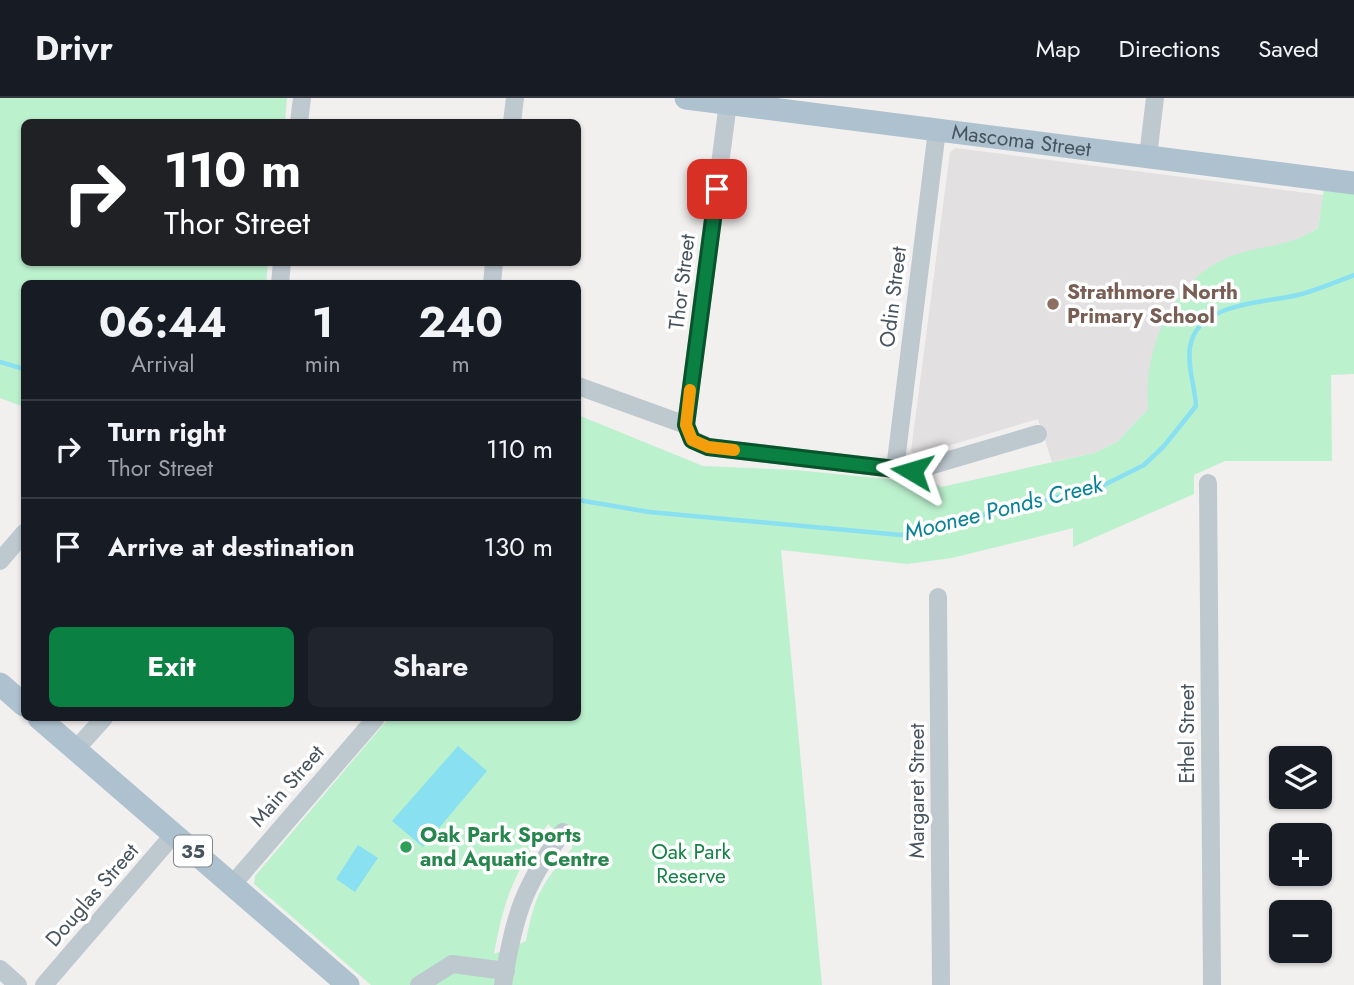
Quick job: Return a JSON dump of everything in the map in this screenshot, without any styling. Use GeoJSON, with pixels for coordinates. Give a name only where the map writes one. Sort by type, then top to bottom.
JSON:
{"type":"FeatureCollection","features":[{"type":"Feature","properties":{"kind":"main road","name":"Mascoma Street"},"geometry":{"type":"LineString","coordinates":[[687,98],[1354,183]]}},
{"type":"Feature","properties":{"kind":"main road"},"geometry":{"type":"LineString","coordinates":[[0,684],[21,702]]}},
{"type":"Feature","properties":{"kind":"main road","name":"35"},"geometry":{"type":"LineString","coordinates":[[43,721],[348,985]]}},
{"type":"Feature","properties":{"kind":"street"},"geometry":{"type":"LineString","coordinates":[[299,119],[302,98]]}},
{"type":"Feature","properties":{"kind":"street"},"geometry":{"type":"LineString","coordinates":[[512,119],[515,98]]}},
{"type":"Feature","properties":{"kind":"street"},"geometry":{"type":"LineString","coordinates":[[1148,156],[1155,98]]}},
{"type":"Feature","properties":{"kind":"street","name":"Thor Street"},"geometry":{"type":"LineString","coordinates":[[686,425],[728,103]]}},
{"type":"Feature","properties":{"kind":"street","name":"Odin Street"},"geometry":{"type":"LineString","coordinates":[[895,469],[937,130]]}},
{"type":"Feature","properties":{"kind":"street"},"geometry":{"type":"LineString","coordinates":[[581,387],[686,425],[692,440],[708,447],[912,471],[1038,434]]}},
{"type":"Feature","properties":{"kind":"street","name":"Ethel Street"},"geometry":{"type":"LineString","coordinates":[[1208,484],[1212,985]]}},
{"type":"Feature","properties":{"kind":"street"},"geometry":{"type":"LineString","coordinates":[[0,561],[21,536]]}},
{"type":"Feature","properties":{"kind":"street","name":"Margaret Street"},"geometry":{"type":"LineString","coordinates":[[938,597],[941,985]]}},
{"type":"Feature","properties":{"kind":"street"},"geometry":{"type":"LineString","coordinates":[[76,749],[101,721]]}},
{"type":"Feature","properties":{"kind":"street","name":"Main Street"},"geometry":{"type":"LineString","coordinates":[[232,885],[373,721]]}},
{"type":"Feature","properties":{"kind":"street"},"geometry":{"type":"LineString","coordinates":[[421,985],[452,964],[505,978],[522,898],[532,875],[563,832]]}},
{"type":"Feature","properties":{"kind":"street","name":"Douglas Street"},"geometry":{"type":"LineString","coordinates":[[44,985],[174,834]]}},
{"type":"Feature","properties":{"kind":"street"},"geometry":{"type":"LineString","coordinates":[[0,969],[18,985]]}},
{"type":"Feature","properties":{"kind":"shaded area","name":"Strathmore North Primary School"},"geometry":{"type":"Polygon","coordinates":[[[956,148],[1323,195],[1318,228],[1296,241],[1235,255],[1152,355],[1148,409],[1117,442],[1094,453],[1052,462],[1038,419],[917,455],[911,451],[950,152],[956,148]]]}},
{"type":"Feature","properties":{"kind":"green space"},"geometry":{"type":"Polygon","coordinates":[[[0,98],[287,98],[285,119],[21,119],[21,266],[268,266],[266,280],[21,280],[21,406],[0,398],[0,98]]]}},
{"type":"Feature","properties":{"kind":"green space","name":"Oak Park Reserve"},"geometry":{"type":"Polygon","coordinates":[[[1324,188],[1354,192],[1354,374],[1331,375],[1332,461],[1225,461],[1194,475],[1194,494],[1073,547],[1073,528],[952,558],[907,564],[781,550],[822,985],[371,985],[254,884],[255,876],[386,721],[581,721],[581,416],[703,466],[796,470],[886,479],[921,475],[941,487],[1094,453],[1117,442],[1148,409],[1151,361],[1157,338],[1180,295],[1196,278],[1215,264],[1237,254],[1288,242],[1318,228],[1324,188]],[[548,824],[512,886],[494,954],[526,941],[541,890],[573,847],[548,824]]]}},
{"type":"Feature","properties":{"kind":"water"},"geometry":{"type":"Polygon","coordinates":[[[458,746],[487,771],[423,847],[392,821],[458,746]]]}},
{"type":"Feature","properties":{"kind":"water"},"geometry":{"type":"Polygon","coordinates":[[[358,845],[378,858],[355,892],[336,879],[358,845]]]}},
{"type":"Feature","properties":{"kind":"waterway","name":"Moonee Ponds Creek"},"geometry":{"type":"LineString","coordinates":[[581,501],[649,512],[901,535],[1102,486],[1144,465],[1164,446],[1196,406],[1190,347],[1195,332],[1205,321],[1234,307],[1298,295],[1354,275]]}},
{"type":"Feature","properties":{"kind":"waterway","name":"Moonee Ponds Creek"},"geometry":{"type":"LineString","coordinates":[[0,362],[21,368]]}},
{"type":"Feature","properties":{"kind":"slow traffic"},"geometry":{"type":"LineString","coordinates":[[690,390],[686,425],[692,440],[708,447],[734,450]]}},
{"type":"Feature","properties":{"kind":"place","name":"Strathmore North Primary School"},"geometry":{"type":"Point","coordinates":[1053,304]}},
{"type":"Feature","properties":{"kind":"place","name":"Oak Park Sports and Aquatic Centre"},"geometry":{"type":"Point","coordinates":[406,847]}},
{"type":"Feature","properties":{"kind":"route"},"geometry":{"type":"LineString","coordinates":[[717,189],[686,425],[692,440],[708,447],[912,471]]}}]}
